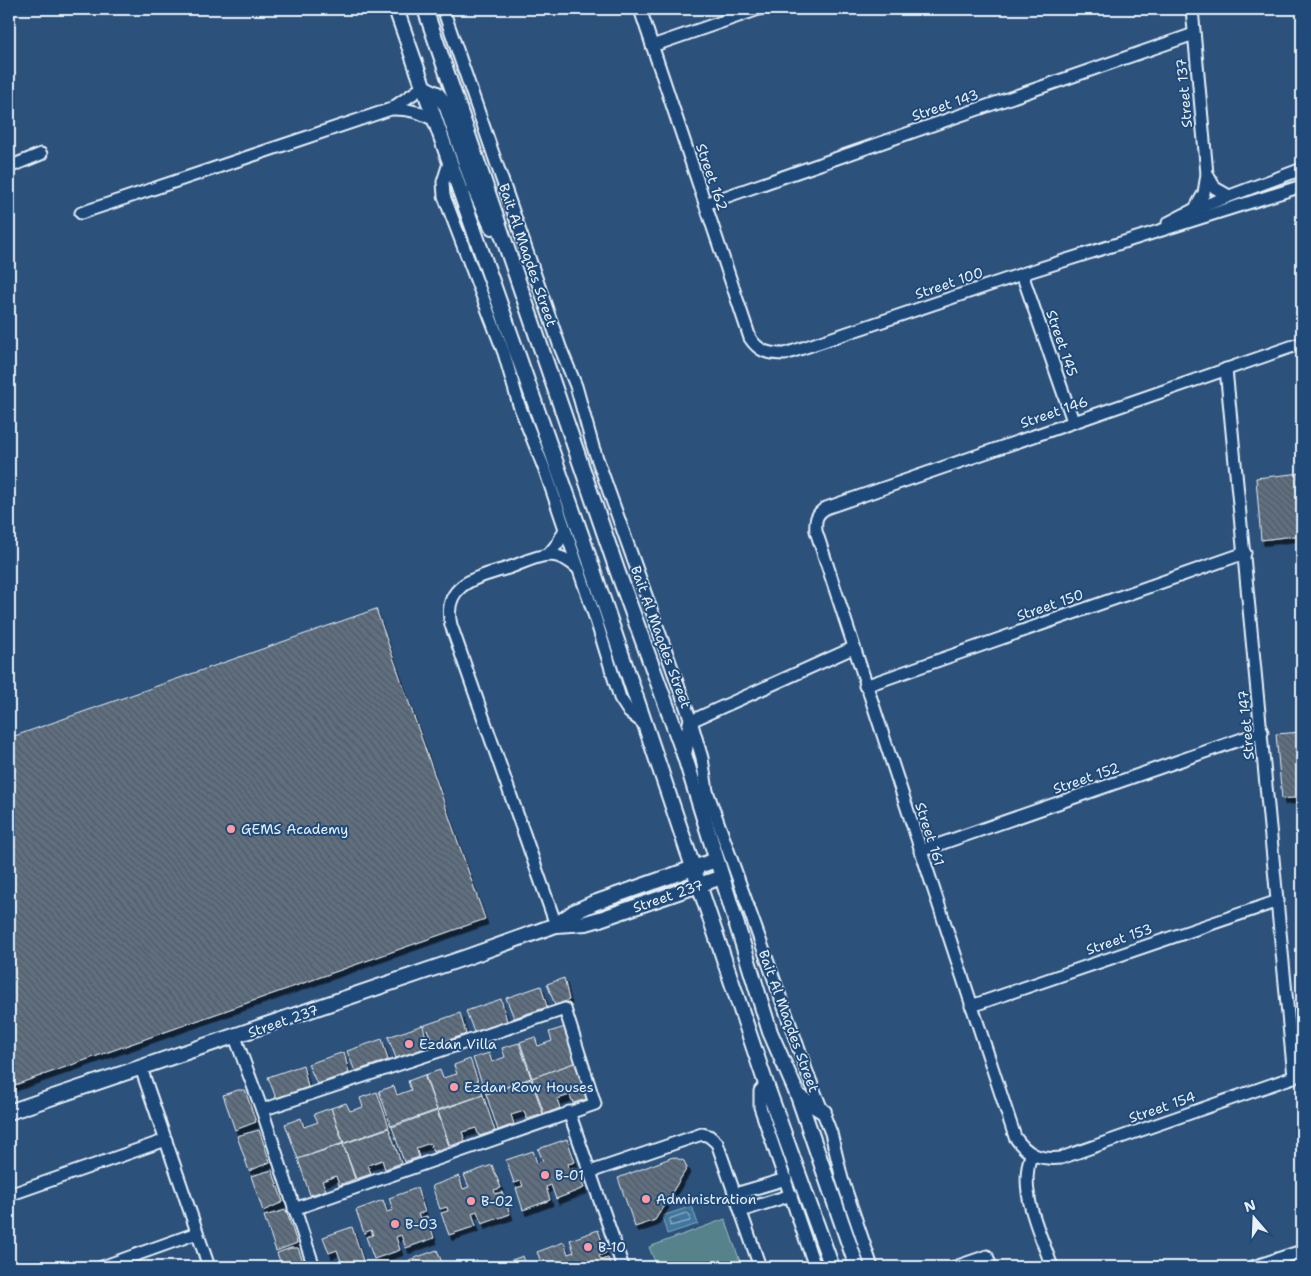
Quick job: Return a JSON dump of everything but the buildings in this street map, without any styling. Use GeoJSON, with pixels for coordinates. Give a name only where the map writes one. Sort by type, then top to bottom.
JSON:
{"type":"FeatureCollection","features":[{"type":"Feature","properties":{"kind":"street"},"geometry":{"type":"LineString","coordinates":[[396,9],[583,540],[766,1084],[832,1267]]}},
{"type":"Feature","properties":{"kind":"street","name":"Bait Al Maqdes Street"},"geometry":{"type":"LineString","coordinates":[[425,9],[617,570],[684,754],[770,1032],[798,1096],[856,1267]]}},
{"type":"Feature","properties":{"kind":"street","name":"Bait Al Maqdes Street"},"geometry":{"type":"LineString","coordinates":[[443,9],[560,347],[576,386],[593,446],[691,721],[702,758],[707,791],[804,1064],[824,1112],[842,1179],[872,1267]]}},
{"type":"Feature","properties":{"kind":"street","name":"Street 162"},"geometry":{"type":"LineString","coordinates":[[640,9],[750,338],[762,352]]}},
{"type":"Feature","properties":{"kind":"street"},"geometry":{"type":"LineString","coordinates":[[652,46],[759,9]]}},
{"type":"Feature","properties":{"kind":"street","name":"Street 137"},"geometry":{"type":"LineString","coordinates":[[1192,9],[1207,174],[1204,193],[1195,209]]}},
{"type":"Feature","properties":{"kind":"street","name":"Street 143"},"geometry":{"type":"LineString","coordinates":[[705,204],[1194,34]]}},
{"type":"Feature","properties":{"kind":"street"},"geometry":{"type":"LineString","coordinates":[[81,213],[391,109],[423,87]]}},
{"type":"Feature","properties":{"kind":"street"},"geometry":{"type":"LineString","coordinates":[[423,87],[437,94],[446,105],[480,203],[508,251]]}},
{"type":"Feature","properties":{"kind":"street"},"geometry":{"type":"LineString","coordinates":[[391,109],[421,112],[434,120]]}},
{"type":"Feature","properties":{"kind":"street"},"geometry":{"type":"LineString","coordinates":[[9,167],[42,154]]}},
{"type":"Feature","properties":{"kind":"street"},"geometry":{"type":"LineString","coordinates":[[449,163],[443,182],[444,196],[504,353],[519,405],[541,459],[579,569],[620,698],[629,712],[643,723]]}},
{"type":"Feature","properties":{"kind":"street","name":"Street 100"},"geometry":{"type":"LineString","coordinates":[[1144,234],[1195,209],[1302,169]]}},
{"type":"Feature","properties":{"kind":"street"},"geometry":{"type":"LineString","coordinates":[[1207,174],[1215,188],[1229,196]]}},
{"type":"Feature","properties":{"kind":"street","name":"Street 100"},"geometry":{"type":"LineString","coordinates":[[762,352],[785,354],[1144,234],[1302,186]]}},
{"type":"Feature","properties":{"kind":"street","name":"Street 145"},"geometry":{"type":"LineString","coordinates":[[1022,274],[1074,421]]}},
{"type":"Feature","properties":{"kind":"street","name":"Street 146"},"geometry":{"type":"LineString","coordinates":[[818,515],[826,508],[1302,343]]}},
{"type":"Feature","properties":{"kind":"street","name":"Street 147"},"geometry":{"type":"LineString","coordinates":[[1226,370],[1278,901],[1298,1076]]}},
{"type":"Feature","properties":{"kind":"street","name":"Street 161"},"geometry":{"type":"LineString","coordinates":[[818,515],[815,521],[816,531],[865,686],[971,1006],[1015,1138],[1031,1155]]}},
{"type":"Feature","properties":{"kind":"street"},"geometry":{"type":"LineString","coordinates":[[548,555],[558,543],[565,529]]}},
{"type":"Feature","properties":{"kind":"street","name":"Street 150"},"geometry":{"type":"LineString","coordinates":[[865,686],[1245,554]]}},
{"type":"Feature","properties":{"kind":"street"},"geometry":{"type":"LineString","coordinates":[[556,925],[449,617],[451,600],[466,583],[548,555],[564,558],[579,569]]}},
{"type":"Feature","properties":{"kind":"street"},"geometry":{"type":"LineString","coordinates":[[684,754],[691,721],[853,648]]}},
{"type":"Feature","properties":{"kind":"street","name":"Street 152"},"geometry":{"type":"LineString","coordinates":[[920,851],[1262,732]]}},
{"type":"Feature","properties":{"kind":"street","name":"Street 237"},"geometry":{"type":"LineString","coordinates":[[9,1112],[235,1037],[556,925],[574,912],[594,903],[716,860]]}},
{"type":"Feature","properties":{"kind":"street","name":"Street 237"},"geometry":{"type":"LineString","coordinates":[[556,925],[578,924],[600,919],[722,877]]}},
{"type":"Feature","properties":{"kind":"street","name":"Street 153"},"geometry":{"type":"LineString","coordinates":[[971,1006],[1278,901]]}},
{"type":"Feature","properties":{"kind":"street"},"geometry":{"type":"LineString","coordinates":[[262,1110],[565,1009],[595,1104],[294,1209]]}},
{"type":"Feature","properties":{"kind":"street"},"geometry":{"type":"LineString","coordinates":[[235,1037],[262,1110],[314,1267]]}},
{"type":"Feature","properties":{"kind":"street"},"geometry":{"type":"LineString","coordinates":[[141,1068],[209,1267]]}},
{"type":"Feature","properties":{"kind":"street","name":"Street 154"},"geometry":{"type":"LineString","coordinates":[[1031,1155],[1045,1160],[1061,1158],[1298,1076]]}},
{"type":"Feature","properties":{"kind":"street"},"geometry":{"type":"LineString","coordinates":[[766,1084],[760,1091],[760,1106],[815,1267]]}},
{"type":"Feature","properties":{"kind":"street"},"geometry":{"type":"LineString","coordinates":[[798,1096],[824,1112]]}},
{"type":"Feature","properties":{"kind":"street"},"geometry":{"type":"LineString","coordinates":[[569,1112],[623,1267]]}},
{"type":"Feature","properties":{"kind":"street"},"geometry":{"type":"LineString","coordinates":[[590,1172],[702,1134],[709,1136],[717,1144],[760,1267]]}},
{"type":"Feature","properties":{"kind":"street"},"geometry":{"type":"LineString","coordinates":[[9,1195],[166,1140]]}},
{"type":"Feature","properties":{"kind":"street"},"geometry":{"type":"LineString","coordinates":[[1031,1155],[1027,1171],[1027,1189],[1052,1267]]}},
{"type":"Feature","properties":{"kind":"street"},"geometry":{"type":"LineString","coordinates":[[735,1194],[786,1179]]}},
{"type":"Feature","properties":{"kind":"street"},"geometry":{"type":"LineString","coordinates":[[741,1211],[791,1195]]}},
{"type":"Feature","properties":{"kind":"street"},"geometry":{"type":"LineString","coordinates":[[102,1267],[198,1233]]}},
{"type":"Feature","properties":{"kind":"street"},"geometry":{"type":"LineString","coordinates":[[1253,1267],[1302,1251]]}},
{"type":"Feature","properties":{"kind":"street"},"geometry":{"type":"LineString","coordinates":[[955,1267],[988,1256],[991,1267]]}},
{"type":"Feature","properties":{"kind":"green space"},"geometry":{"type":"Polygon","coordinates":[[[725,1219],[742,1267],[657,1267],[649,1247],[725,1219]]]}},
{"type":"Feature","properties":{"kind":"water"},"geometry":{"type":"Polygon","coordinates":[[[692,1206],[698,1224],[667,1234],[662,1216],[692,1206]]]}},
{"type":"Feature","properties":{"kind":"place","name":"GEMS Academy"},"geometry":{"type":"Point","coordinates":[231,829]}},
{"type":"Feature","properties":{"kind":"place","name":"Ezdan Villa"},"geometry":{"type":"Point","coordinates":[409,1044]}},
{"type":"Feature","properties":{"kind":"place","name":"Ezdan Row Houses"},"geometry":{"type":"Point","coordinates":[454,1087]}},
{"type":"Feature","properties":{"kind":"place","name":"B-01"},"geometry":{"type":"Point","coordinates":[545,1175]}},
{"type":"Feature","properties":{"kind":"place","name":"Administration"},"geometry":{"type":"Point","coordinates":[646,1199]}},
{"type":"Feature","properties":{"kind":"place","name":"B-02"},"geometry":{"type":"Point","coordinates":[471,1201]}},
{"type":"Feature","properties":{"kind":"place","name":"B-03"},"geometry":{"type":"Point","coordinates":[395,1224]}},
{"type":"Feature","properties":{"kind":"place","name":"B-10"},"geometry":{"type":"Point","coordinates":[588,1247]}}]}
